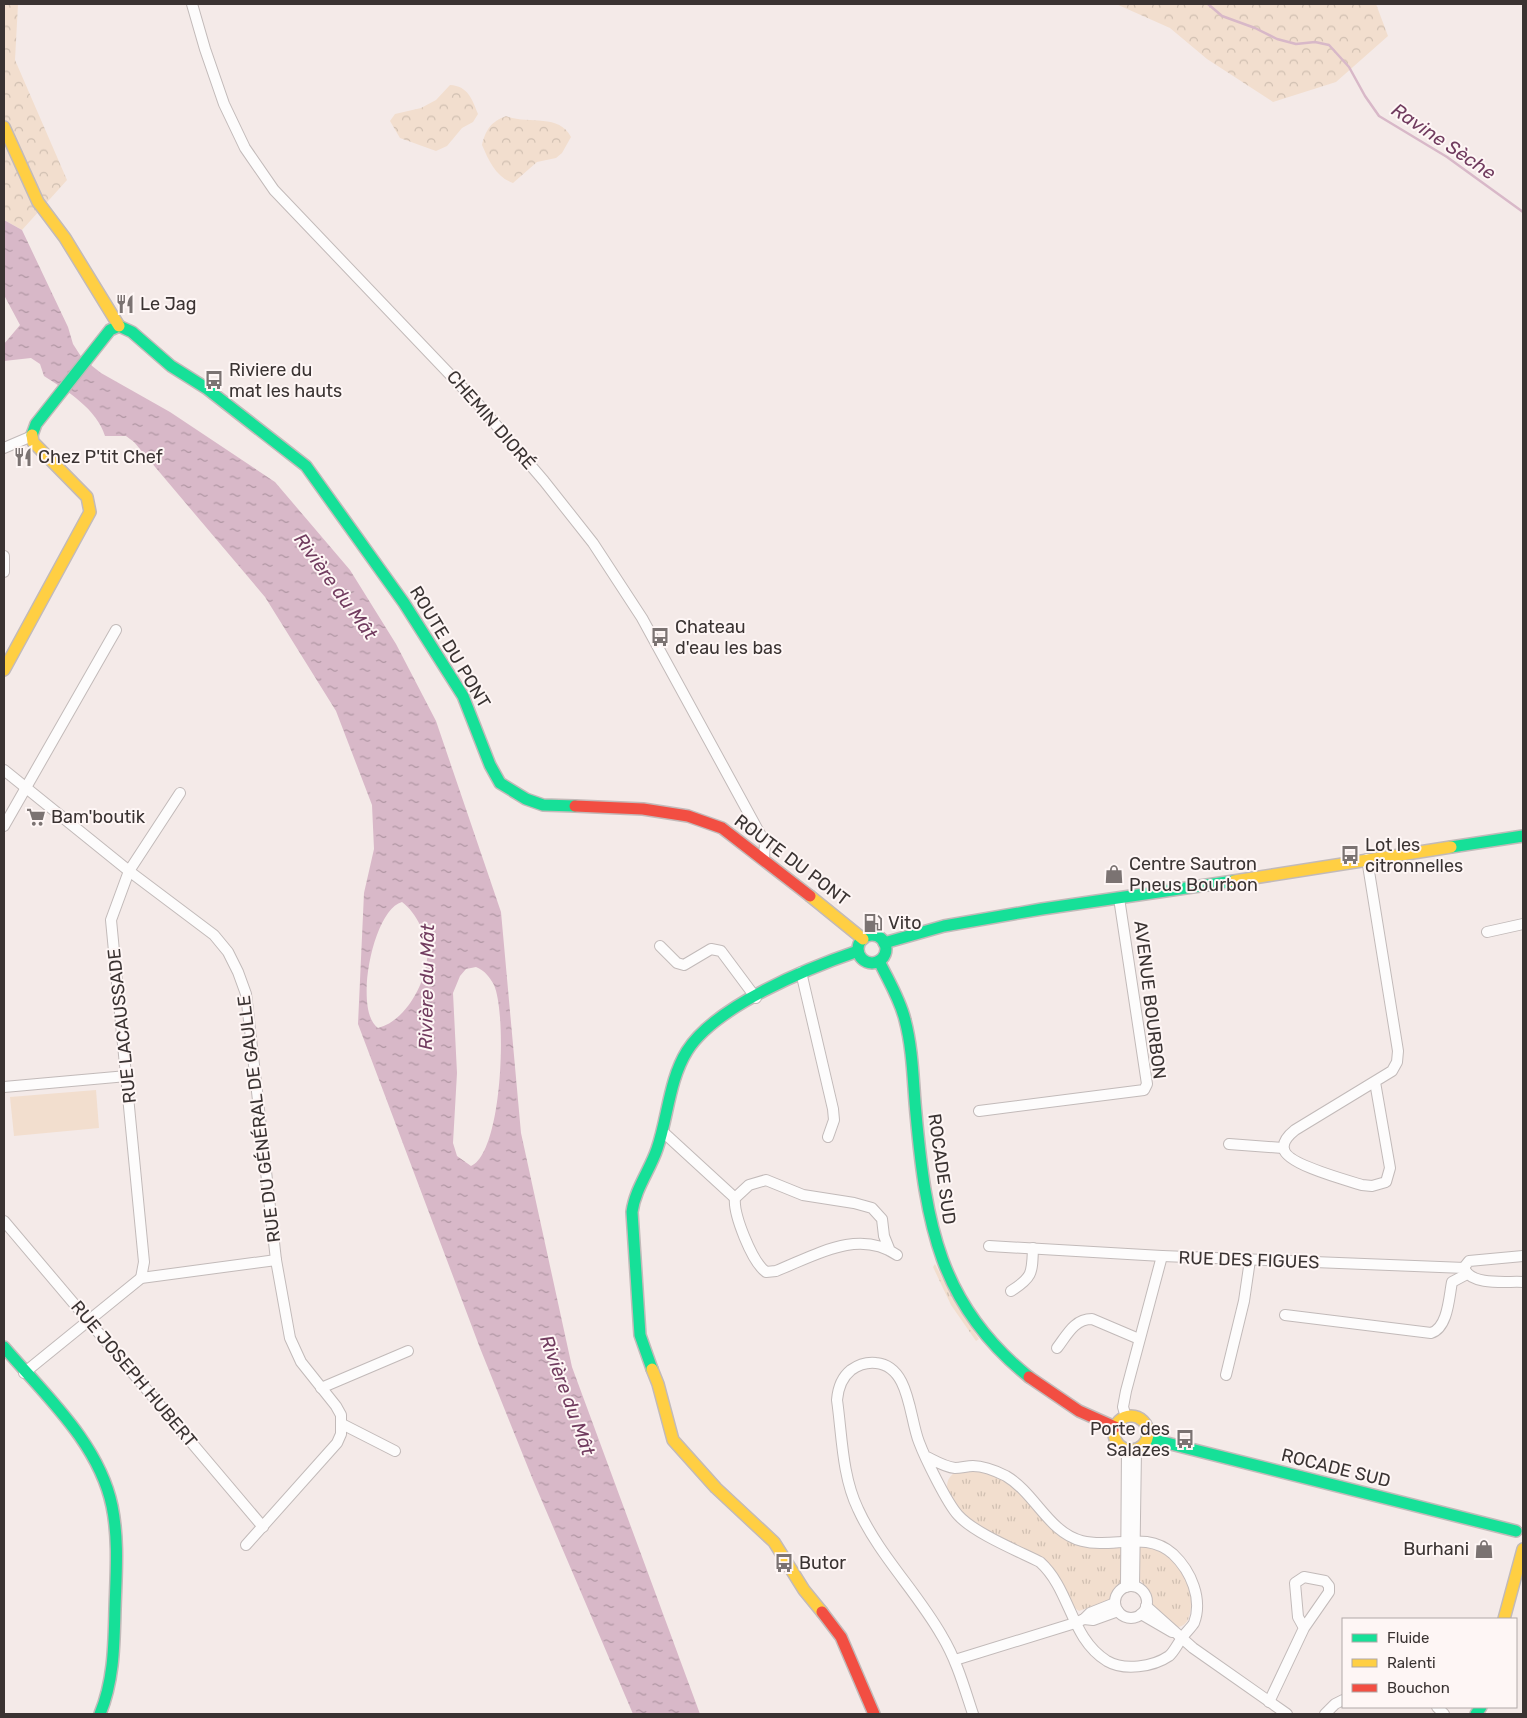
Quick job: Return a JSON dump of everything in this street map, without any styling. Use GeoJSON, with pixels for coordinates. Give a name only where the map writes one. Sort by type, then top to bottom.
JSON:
{"type":"FeatureCollection","features":[{"type":"Feature","properties":{"kind":"main road"},"geometry":{"type":"LineString","coordinates":[[4,127],[38,202],[65,238],[115,328],[42,415],[36,424],[32,436],[33,442],[87,497],[90,512],[4,670]]}},
{"type":"Feature","properties":{"kind":"main road","name":"ROUTE DU PONT"},"geometry":{"type":"LineString","coordinates":[[115,328],[132,332],[171,366],[213,393],[306,466],[404,603],[463,696],[490,765],[500,783],[526,799],[543,805],[643,809],[688,816],[722,828],[863,938]]}},
{"type":"Feature","properties":{"kind":"main road","name":"AVENUE BOURBON"},"geometry":{"type":"LineString","coordinates":[[884,943],[944,926],[1367,860],[1523,839]]}},
{"type":"Feature","properties":{"kind":"main road"},"geometry":{"type":"LineString","coordinates":[[858,951],[866,961],[879,961],[885,954],[884,943],[875,935],[863,938],[858,951],[801,972],[705,1028],[688,1049],[675,1076],[651,1167],[633,1201],[632,1212],[640,1335],[646,1356],[658,1384],[670,1432],[678,1448],[716,1488],[774,1542],[804,1590],[844,1644],[874,1714]]}},
{"type":"Feature","properties":{"kind":"main road","name":"ROCADE SUD"},"geometry":{"type":"LineString","coordinates":[[879,961],[904,1014],[911,1056],[925,1198],[932,1231],[950,1279],[974,1319],[1012,1364],[1058,1399],[1115,1427]]}},
{"type":"Feature","properties":{"kind":"main road"},"geometry":{"type":"LineString","coordinates":[[4,1347],[89,1450],[102,1474],[112,1503],[116,1530],[117,1560],[112,1666],[110,1687],[100,1714]]}},
{"type":"Feature","properties":{"kind":"main road"},"geometry":{"type":"LineString","coordinates":[[1126,1417],[1136,1417],[1145,1423],[1147,1438],[1141,1447],[1131,1450],[1117,1444],[1114,1432],[1115,1427],[1126,1417]]}},
{"type":"Feature","properties":{"kind":"main road","name":"ROCADE SUD"},"geometry":{"type":"LineString","coordinates":[[1147,1438],[1520,1526]]}},
{"type":"Feature","properties":{"kind":"main road"},"geometry":{"type":"LineString","coordinates":[[1520,1526],[1518,1537],[1523,1542]]}},
{"type":"Feature","properties":{"kind":"main road"},"geometry":{"type":"LineString","coordinates":[[1504,1618],[1523,1549]]}},
{"type":"Feature","properties":{"kind":"street","name":"CHEMIN DIORÉ"},"geometry":{"type":"LineString","coordinates":[[192,4],[224,104],[245,148],[274,190],[479,405],[544,481],[593,543],[642,618],[765,843],[764,859]]}},
{"type":"Feature","properties":{"kind":"street"},"geometry":{"type":"LineString","coordinates":[[4,448],[32,436]]}},
{"type":"Feature","properties":{"kind":"street"},"geometry":{"type":"LineString","coordinates":[[4,556],[4,572]]}},
{"type":"Feature","properties":{"kind":"street"},"geometry":{"type":"LineString","coordinates":[[4,826],[116,630]]}},
{"type":"Feature","properties":{"kind":"street","name":"RUE DU GÉNÉRAL DE GAULLE"},"geometry":{"type":"LineString","coordinates":[[4,770],[128,871],[214,935],[228,952],[238,972],[250,1019],[276,1260],[292,1344],[301,1362],[336,1406],[342,1424]]}},
{"type":"Feature","properties":{"kind":"street","name":"RUE LACAUSSADE"},"geometry":{"type":"LineString","coordinates":[[141,1278],[144,1262],[111,920],[128,871],[180,793]]}},
{"type":"Feature","properties":{"kind":"street"},"geometry":{"type":"LineString","coordinates":[[1367,860],[1398,1051],[1397,1062],[1392,1071],[1288,1136],[1283,1148],[1286,1155],[1298,1163],[1362,1185],[1372,1186],[1386,1182],[1390,1168],[1375,1082]]}},
{"type":"Feature","properties":{"kind":"street","name":"AVENUE BOURBON"},"geometry":{"type":"LineString","coordinates":[[979,1111],[1144,1090],[1147,1084],[1119,898]]}},
{"type":"Feature","properties":{"kind":"street"},"geometry":{"type":"LineString","coordinates":[[1487,932],[1523,924]]}},
{"type":"Feature","properties":{"kind":"street"},"geometry":{"type":"LineString","coordinates":[[660,946],[677,963],[684,964],[711,949],[721,951],[756,998]]}},
{"type":"Feature","properties":{"kind":"street"},"geometry":{"type":"LineString","coordinates":[[801,972],[834,1110],[834,1120],[828,1137]]}},
{"type":"Feature","properties":{"kind":"street"},"geometry":{"type":"LineString","coordinates":[[4,1087],[127,1076]]}},
{"type":"Feature","properties":{"kind":"street"},"geometry":{"type":"LineString","coordinates":[[662,1131],[735,1198]]}},
{"type":"Feature","properties":{"kind":"street"},"geometry":{"type":"LineString","coordinates":[[1230,1144],[1283,1148]]}},
{"type":"Feature","properties":{"kind":"street"},"geometry":{"type":"LineString","coordinates":[[766,1180],[804,1195],[854,1203],[872,1208],[882,1219],[884,1236],[894,1253],[871,1243],[846,1244],[776,1271],[766,1272],[758,1264],[737,1219],[734,1207],[735,1198],[749,1186],[766,1180]]}},
{"type":"Feature","properties":{"kind":"street","name":"RUE JOSEPH HUBERT"},"geometry":{"type":"LineString","coordinates":[[4,1221],[263,1527]]}},
{"type":"Feature","properties":{"kind":"street","name":"RUE DES FIGUES"},"geometry":{"type":"LineString","coordinates":[[989,1246],[1466,1271]]}},
{"type":"Feature","properties":{"kind":"street"},"geometry":{"type":"LineString","coordinates":[[1011,1291],[1027,1281],[1032,1272],[1033,1248]]}},
{"type":"Feature","properties":{"kind":"street"},"geometry":{"type":"LineString","coordinates":[[1126,1417],[1123,1407],[1124,1399],[1162,1256]]}},
{"type":"Feature","properties":{"kind":"street"},"geometry":{"type":"LineString","coordinates":[[1285,1316],[1431,1333],[1439,1329],[1444,1319],[1452,1282],[1466,1271],[1469,1262],[1481,1259],[1523,1256]]}},
{"type":"Feature","properties":{"kind":"street"},"geometry":{"type":"LineString","coordinates":[[24,1373],[141,1278],[276,1260]]}},
{"type":"Feature","properties":{"kind":"street"},"geometry":{"type":"LineString","coordinates":[[1226,1375],[1244,1302],[1250,1260]]}},
{"type":"Feature","properties":{"kind":"street"},"geometry":{"type":"LineString","coordinates":[[1466,1271],[1485,1280],[1523,1282]]}},
{"type":"Feature","properties":{"kind":"street"},"geometry":{"type":"LineString","coordinates":[[1057,1348],[1077,1323],[1084,1319],[1092,1319],[1139,1339]]}},
{"type":"Feature","properties":{"kind":"street"},"geometry":{"type":"LineString","coordinates":[[321,1388],[408,1351]]}},
{"type":"Feature","properties":{"kind":"street"},"geometry":{"type":"LineString","coordinates":[[926,1457],[954,1468],[975,1466],[991,1469],[1006,1476],[1027,1492],[1059,1529],[1075,1539],[1096,1544],[1131,1540],[1155,1544],[1172,1553],[1185,1567],[1194,1585],[1197,1604],[1194,1624],[1179,1635],[1169,1656],[1150,1665],[1129,1667],[1109,1662],[1093,1650],[1079,1621],[1050,1571],[1040,1562],[972,1526],[959,1517],[952,1508],[942,1489],[926,1457],[918,1441],[900,1379],[891,1369],[872,1363],[860,1365],[851,1370],[842,1379],[838,1389],[837,1400],[848,1478],[858,1509],[886,1557],[942,1634],[955,1660],[973,1714]]}},
{"type":"Feature","properties":{"kind":"street"},"geometry":{"type":"LineString","coordinates":[[246,1545],[337,1443],[342,1424],[395,1451]]}},
{"type":"Feature","properties":{"kind":"street"},"geometry":{"type":"LineString","coordinates":[[1130,1586],[1131,1450]]}},
{"type":"Feature","properties":{"kind":"street"},"geometry":{"type":"LineString","coordinates":[[942,1489],[947,1477],[954,1468]]}},
{"type":"Feature","properties":{"kind":"street"},"geometry":{"type":"LineString","coordinates":[[1269,1702],[1304,1628],[1329,1592],[1329,1586],[1325,1581],[1304,1577],[1296,1581],[1298,1617],[1304,1628]]}},
{"type":"Feature","properties":{"kind":"street"},"geometry":{"type":"LineString","coordinates":[[1116,1607],[1118,1593],[1130,1586]]}},
{"type":"Feature","properties":{"kind":"street"},"geometry":{"type":"LineString","coordinates":[[1130,1586],[1143,1591],[1143,1610]]}},
{"type":"Feature","properties":{"kind":"street"},"geometry":{"type":"LineString","coordinates":[[955,1660],[1079,1621],[1090,1613],[1116,1607],[1131,1618],[1143,1610]]}},
{"type":"Feature","properties":{"kind":"street"},"geometry":{"type":"LineString","coordinates":[[1143,1610],[1167,1630],[1179,1635],[1287,1714]]}},
{"type":"Feature","properties":{"kind":"street"},"geometry":{"type":"LineString","coordinates":[[1326,1714],[1335,1704],[1342,1700]]}},
{"type":"Feature","properties":{"kind":"green space"},"geometry":{"type":"Polygon","coordinates":[[[4,4],[18,4],[15,60],[67,180],[22,230],[4,220],[4,4]]]}},
{"type":"Feature","properties":{"kind":"green space"},"geometry":{"type":"Polygon","coordinates":[[[1116,4],[1376,4],[1388,36],[1336,82],[1273,102],[1207,59],[1170,28],[1116,4]]]}},
{"type":"Feature","properties":{"kind":"green space"},"geometry":{"type":"Polygon","coordinates":[[[450,85],[461,88],[471,98],[478,114],[473,122],[462,128],[447,146],[436,151],[400,138],[390,121],[395,114],[421,108],[436,100],[450,85]]]}},
{"type":"Feature","properties":{"kind":"green space"},"geometry":{"type":"Polygon","coordinates":[[[506,116],[515,119],[551,122],[566,130],[571,137],[562,153],[556,158],[537,162],[513,183],[498,173],[482,145],[490,127],[496,121],[506,116]]]}},
{"type":"Feature","properties":{"kind":"green space"},"geometry":{"type":"Polygon","coordinates":[[[96,1090],[99,1128],[14,1136],[10,1097],[96,1090]]]}},
{"type":"Feature","properties":{"kind":"green space"},"geometry":{"type":"Polygon","coordinates":[[[935,1264],[955,1302],[979,1339],[976,1341],[951,1305],[933,1267],[935,1264]]]}},
{"type":"Feature","properties":{"kind":"green space"},"geometry":{"type":"Polygon","coordinates":[[[973,1469],[998,1476],[1011,1484],[1066,1538],[1121,1544],[1124,1579],[1110,1600],[1079,1611],[1070,1602],[1052,1569],[1039,1557],[990,1535],[967,1520],[951,1500],[947,1486],[949,1479],[954,1473],[973,1469]]]}},
{"type":"Feature","properties":{"kind":"green space"},"geometry":{"type":"Polygon","coordinates":[[[1146,1545],[1171,1559],[1180,1567],[1187,1578],[1191,1594],[1191,1604],[1188,1620],[1184,1625],[1178,1627],[1155,1611],[1152,1606],[1151,1593],[1138,1578],[1140,1547],[1146,1545]]]}},
{"type":"Feature","properties":{"kind":"water","name":"Rivière du Mât"},"geometry":{"type":"Polygon","coordinates":[[[4,220],[22,230],[68,327],[73,344],[82,358],[101,373],[170,412],[275,482],[350,570],[396,644],[436,721],[501,912],[521,1133],[572,1367],[700,1714],[633,1714],[533,1480],[480,1348],[358,1024],[364,893],[374,849],[372,805],[336,711],[265,597],[134,442],[126,436],[105,436],[101,426],[88,409],[71,394],[44,376],[40,364],[31,358],[4,361],[4,344],[20,325],[4,295],[4,220]],[[402,902],[392,909],[382,922],[370,961],[367,1002],[371,1018],[378,1028],[397,1018],[412,1001],[422,981],[427,960],[426,944],[421,928],[413,913],[402,902]],[[476,967],[466,969],[460,976],[453,993],[457,1073],[453,1143],[457,1156],[471,1166],[482,1155],[490,1136],[496,1110],[501,1051],[498,1001],[494,985],[482,970],[476,967]]]}},
{"type":"Feature","properties":{"kind":"waterway","name":"Ravine Sèche"},"geometry":{"type":"LineString","coordinates":[[1208,4],[1222,16],[1255,28],[1277,39],[1296,44],[1315,42],[1329,45],[1349,67],[1379,116],[1447,157],[1523,212]]}},
{"type":"Feature","properties":{"kind":"traffic: fast"},"geometry":{"type":"LineString","coordinates":[[119,326],[132,332],[171,366],[206,388],[306,466],[404,603],[463,696],[490,765],[500,783],[526,799],[543,805],[575,806]]}},
{"type":"Feature","properties":{"kind":"traffic: fast"},"geometry":{"type":"LineString","coordinates":[[32,435],[36,424],[110,330],[119,326]]}},
{"type":"Feature","properties":{"kind":"traffic: fast"},"geometry":{"type":"LineString","coordinates":[[1451,847],[1523,836]]}},
{"type":"Feature","properties":{"kind":"traffic: fast"},"geometry":{"type":"LineString","coordinates":[[884,943],[944,926],[1042,909],[1234,881]]}},
{"type":"Feature","properties":{"kind":"traffic: fast"},"geometry":{"type":"LineString","coordinates":[[872,935],[882,939],[886,949],[882,959],[872,963],[862,959],[858,949],[862,939],[872,935]]}},
{"type":"Feature","properties":{"kind":"traffic: fast"},"geometry":{"type":"LineString","coordinates":[[652,1369],[640,1335],[632,1212],[639,1187],[654,1157],[661,1137],[672,1086],[681,1062],[700,1034],[740,1004],[789,978],[858,951]]}},
{"type":"Feature","properties":{"kind":"traffic: fast"},"geometry":{"type":"LineString","coordinates":[[879,961],[894,990],[908,1031],[925,1191],[932,1226],[942,1259],[956,1291],[975,1321],[999,1349],[1029,1377]]}},
{"type":"Feature","properties":{"kind":"traffic: fast"},"geometry":{"type":"LineString","coordinates":[[4,1347],[52,1401],[83,1440],[105,1483],[112,1506],[116,1532],[114,1649],[111,1675],[100,1714]]}},
{"type":"Feature","properties":{"kind":"traffic: fast"},"geometry":{"type":"LineString","coordinates":[[1147,1438],[1516,1531]]}},
{"type":"Feature","properties":{"kind":"traffic: fast"},"geometry":{"type":"LineString","coordinates":[[1476,1714],[1480,1708]]}},
{"type":"Feature","properties":{"kind":"traffic: slow"},"geometry":{"type":"LineString","coordinates":[[4,127],[38,202],[65,238],[119,326]]}},
{"type":"Feature","properties":{"kind":"traffic: slow"},"geometry":{"type":"LineString","coordinates":[[4,670],[90,512],[87,497],[33,442],[32,435]]}},
{"type":"Feature","properties":{"kind":"traffic: slow"},"geometry":{"type":"LineString","coordinates":[[1234,881],[1451,847]]}},
{"type":"Feature","properties":{"kind":"traffic: slow"},"geometry":{"type":"LineString","coordinates":[[810,896],[863,939]]}},
{"type":"Feature","properties":{"kind":"traffic: slow"},"geometry":{"type":"LineString","coordinates":[[652,1369],[673,1440],[716,1488],[774,1542],[804,1590],[822,1612]]}},
{"type":"Feature","properties":{"kind":"traffic: slow"},"geometry":{"type":"LineString","coordinates":[[1131,1416],[1143,1421],[1148,1433],[1143,1445],[1131,1450],[1119,1445],[1114,1433],[1119,1421],[1131,1416]]}},
{"type":"Feature","properties":{"kind":"traffic: slow"},"geometry":{"type":"LineString","coordinates":[[1504,1618],[1523,1549]]}},
{"type":"Feature","properties":{"kind":"traffic: jam"},"geometry":{"type":"LineString","coordinates":[[575,806],[643,809],[688,816],[722,828],[810,896]]}},
{"type":"Feature","properties":{"kind":"traffic: jam"},"geometry":{"type":"LineString","coordinates":[[1029,1377],[1079,1411],[1115,1427]]}},
{"type":"Feature","properties":{"kind":"traffic: jam"},"geometry":{"type":"LineString","coordinates":[[822,1612],[841,1637],[874,1714]]}},
{"type":"Feature","properties":{"kind":"place","name":"Le Jag"},"geometry":{"type":"Point","coordinates":[125,304]}},
{"type":"Feature","properties":{"kind":"place","name":"Riviere du mat les hauts"},"geometry":{"type":"Point","coordinates":[214,380]}},
{"type":"Feature","properties":{"kind":"place","name":"Chez P'tit Chef"},"geometry":{"type":"Point","coordinates":[23,457]}},
{"type":"Feature","properties":{"kind":"place","name":"Chateau d'eau les bas"},"geometry":{"type":"Point","coordinates":[660,637]}},
{"type":"Feature","properties":{"kind":"place","name":"Bam'boutik"},"geometry":{"type":"Point","coordinates":[36,817]}},
{"type":"Feature","properties":{"kind":"place","name":"Lot les citronnelles"},"geometry":{"type":"Point","coordinates":[1350,855]}},
{"type":"Feature","properties":{"kind":"place","name":"Centre Sautron Pneus Bourbon"},"geometry":{"type":"Point","coordinates":[1114,874]}},
{"type":"Feature","properties":{"kind":"place","name":"Vito"},"geometry":{"type":"Point","coordinates":[873,923]}},
{"type":"Feature","properties":{"kind":"place","name":"Porte des Salazes"},"geometry":{"type":"Point","coordinates":[1185,1439]}},
{"type":"Feature","properties":{"kind":"place","name":"Burhani"},"geometry":{"type":"Point","coordinates":[1484,1549]}},
{"type":"Feature","properties":{"kind":"place","name":"Butor"},"geometry":{"type":"Point","coordinates":[784,1563]}}]}
